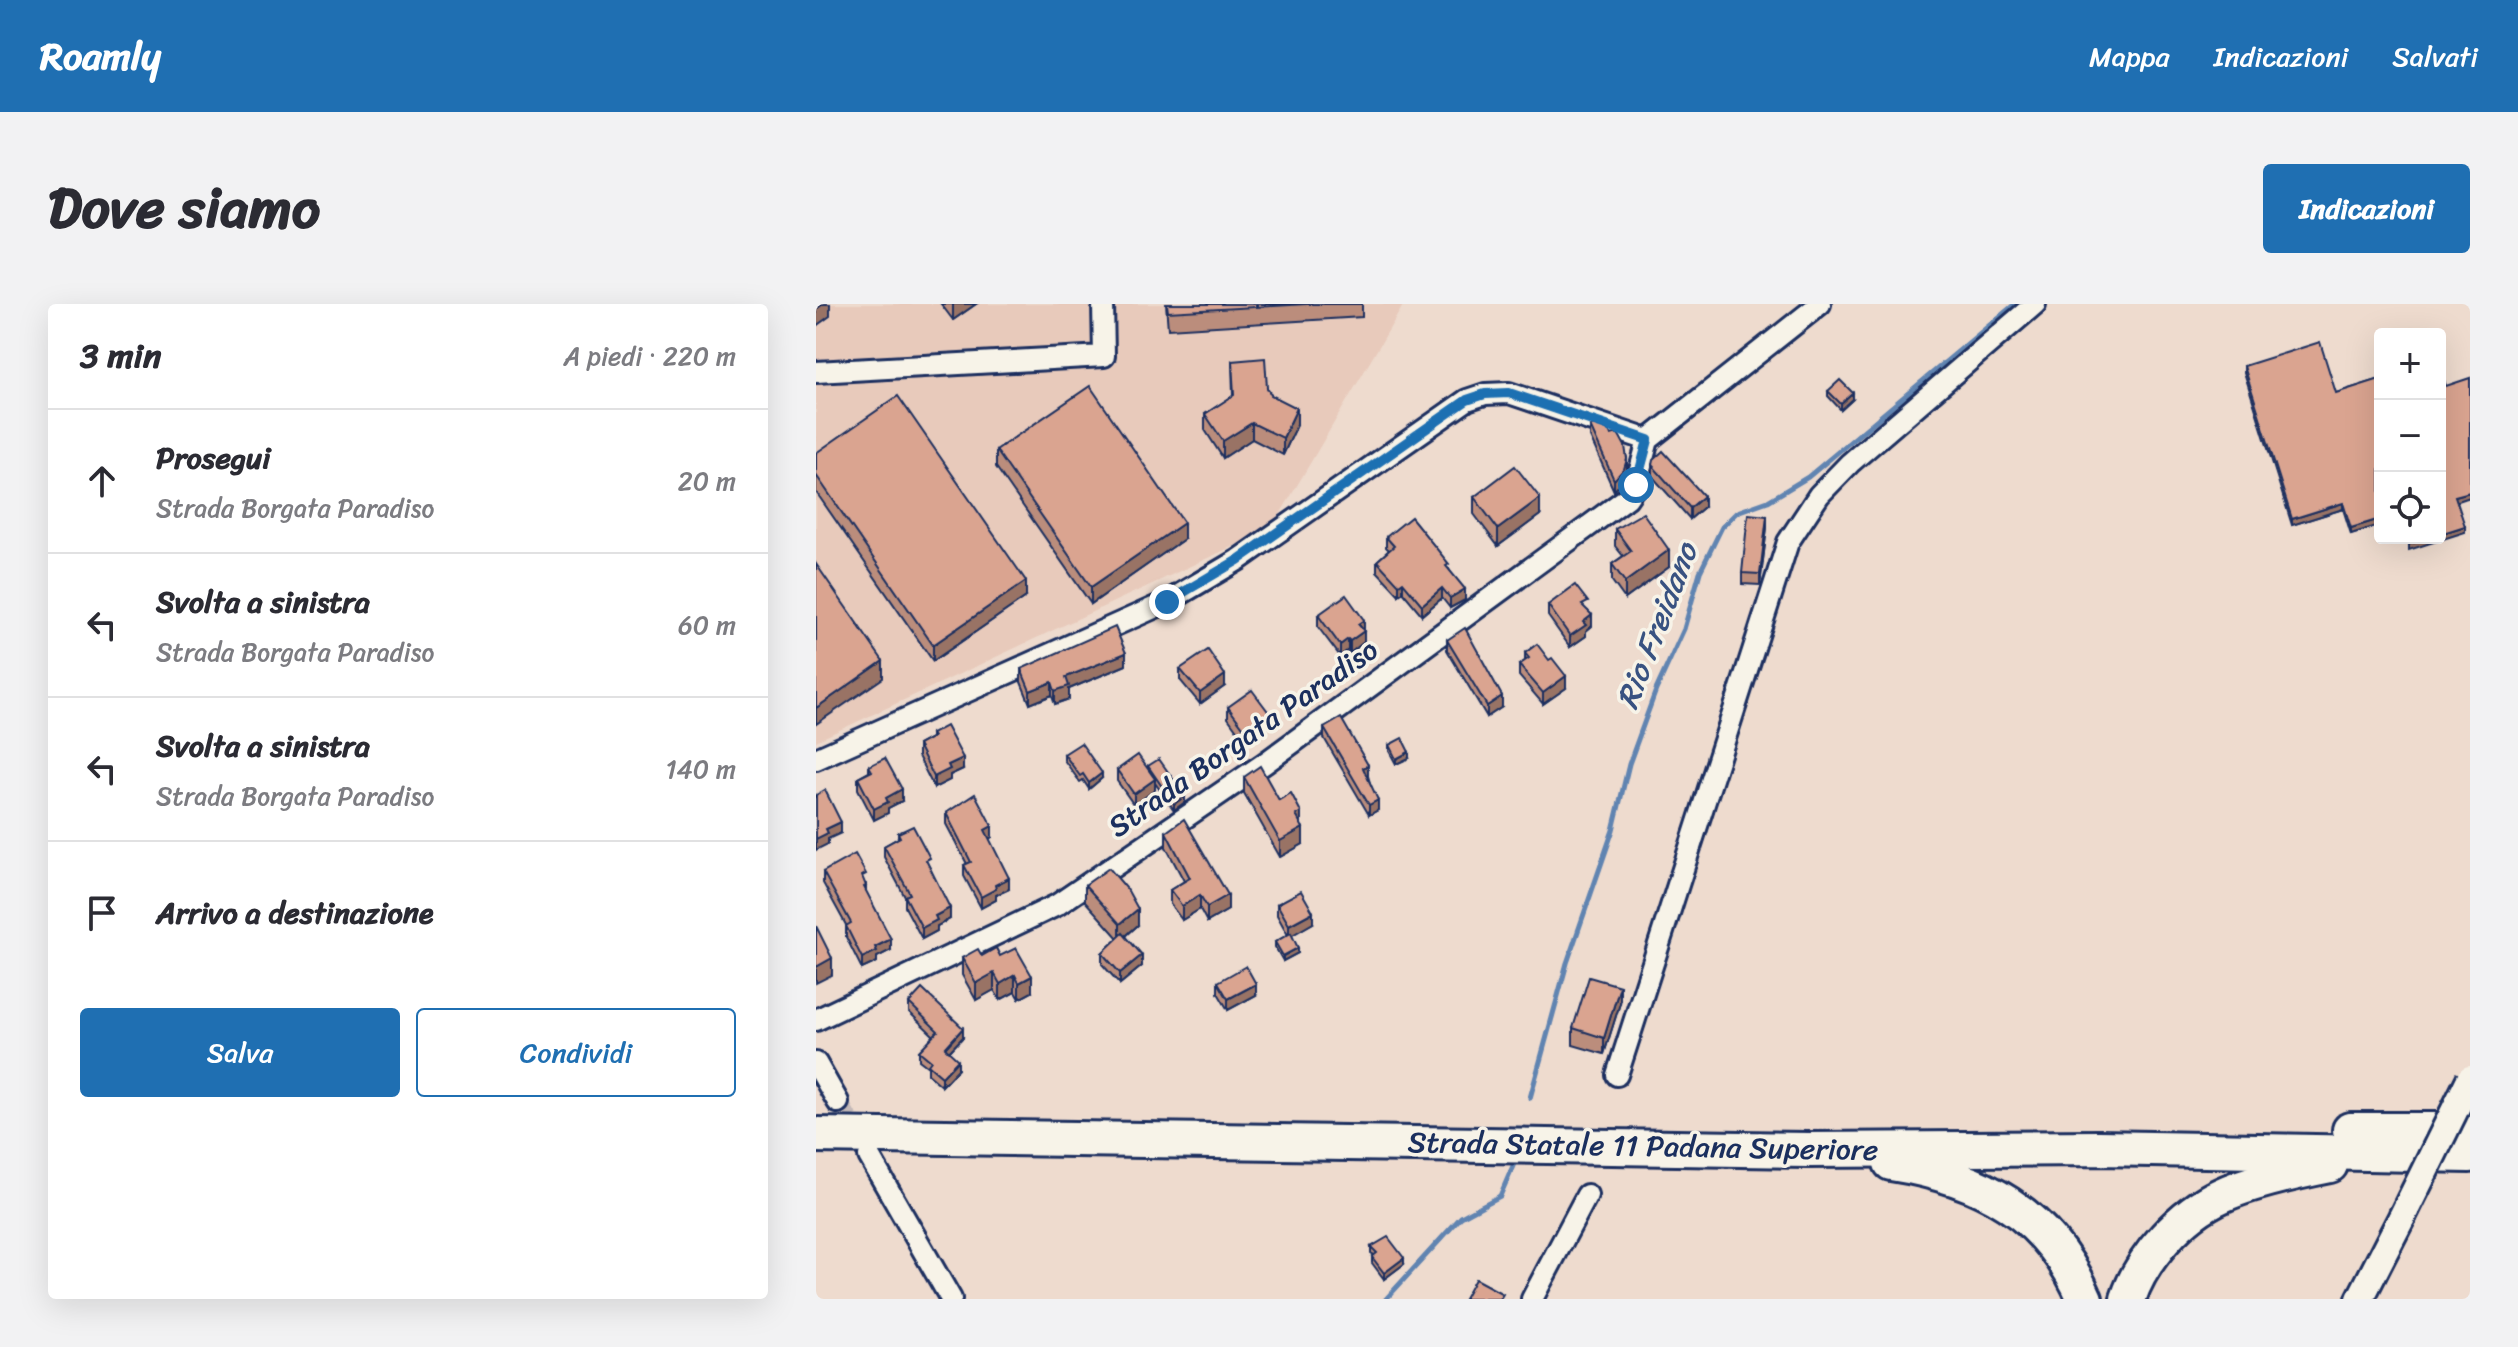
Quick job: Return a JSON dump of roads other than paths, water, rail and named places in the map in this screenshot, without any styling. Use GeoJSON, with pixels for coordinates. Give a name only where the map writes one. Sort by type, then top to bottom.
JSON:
{"type":"FeatureCollection","features":[{"type":"Feature","properties":{"kind":"highway","name":"Strada Statale 11 Padana Superiore"},"geometry":{"type":"LineString","coordinates":[[827,1108],[1410,1122],[2470,1130]]}},
{"type":"Feature","properties":{"kind":"highway","name":"Strada Statale 11 Padana Superiore"},"geometry":{"type":"LineString","coordinates":[[816,1135],[1808,1150],[2099,1148],[2470,1155]]}},
{"type":"Feature","properties":{"kind":"highway"},"geometry":{"type":"LineString","coordinates":[[1808,1150],[1903,1165],[1964,1180],[2006,1202],[2048,1236],[2075,1274],[2085,1299]]}},
{"type":"Feature","properties":{"kind":"highway"},"geometry":{"type":"LineString","coordinates":[[2128,1299],[2151,1255],[2185,1219],[2221,1195],[2307,1169],[2391,1154]]}},
{"type":"Feature","properties":{"kind":"street"},"geometry":{"type":"LineString","coordinates":[[816,372],[1104,356],[1103,304]]}},
{"type":"Feature","properties":{"kind":"street"},"geometry":{"type":"LineString","coordinates":[[816,759],[1167,602],[1238,560],[1467,400],[1485,394],[1509,393],[1648,440],[1820,304]]}},
{"type":"Feature","properties":{"kind":"street"},"geometry":{"type":"LineString","coordinates":[[1617,1075],[1788,542],[1819,495],[1850,463],[2035,304]]}},
{"type":"Feature","properties":{"kind":"street","name":"Strada Borgata Paradiso"},"geometry":{"type":"LineString","coordinates":[[816,1020],[1057,905],[1265,763],[1627,498],[1636,485],[1648,440]]}},
{"type":"Feature","properties":{"kind":"street"},"geometry":{"type":"LineString","coordinates":[[816,1063],[827,1108]]}},
{"type":"Feature","properties":{"kind":"street"},"geometry":{"type":"LineString","coordinates":[[2360,1299],[2470,1079]]}},
{"type":"Feature","properties":{"kind":"street"},"geometry":{"type":"LineString","coordinates":[[869,1156],[951,1299]]}},
{"type":"Feature","properties":{"kind":"street"},"geometry":{"type":"LineString","coordinates":[[1532,1299],[1587,1195]]}},
{"type":"Feature","properties":{"kind":"waterway","name":"Rio Freidano"},"geometry":{"type":"LineString","coordinates":[[1530,1098],[1567,963],[1613,830],[1629,764],[1656,690],[1684,629],[1700,572],[1722,527],[1737,512],[1768,501],[1808,477],[2015,304]]}},
{"type":"Feature","properties":{"kind":"waterway","name":"Rio Freidano"},"geometry":{"type":"LineString","coordinates":[[1386,1299],[1461,1217],[1500,1196],[1516,1159]]}},
{"type":"Feature","properties":{"kind":"tunnel"},"geometry":{"type":"LineString","coordinates":[[838,1102],[861,1142]]}}]}
